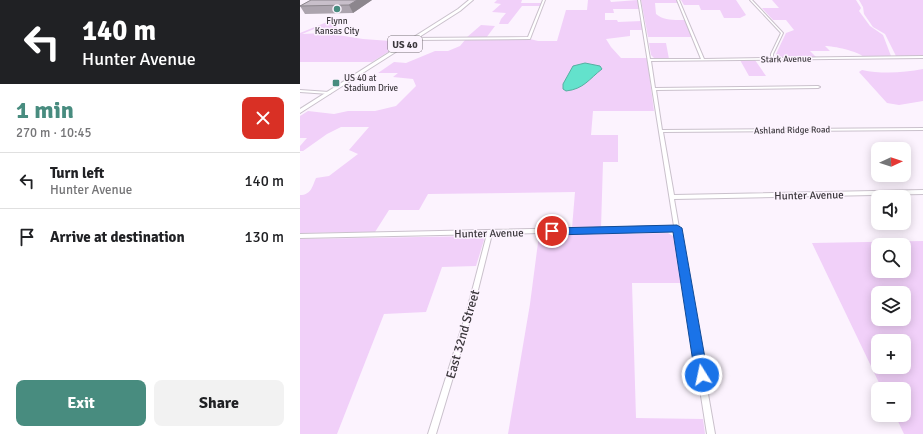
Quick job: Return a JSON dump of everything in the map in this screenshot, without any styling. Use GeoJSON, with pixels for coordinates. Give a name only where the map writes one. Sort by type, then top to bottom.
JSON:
{"type":"FeatureCollection","features":[{"type":"Feature","properties":{"kind":"main road","name":"US 40"},"geometry":{"type":"LineString","coordinates":[[300,111],[459,10],[471,0]]}},
{"type":"Feature","properties":{"kind":"main road"},"geometry":{"type":"LineString","coordinates":[[300,91],[329,93]]}},
{"type":"Feature","properties":{"kind":"street"},"geometry":{"type":"LineString","coordinates":[[412,39],[527,38],[530,37],[544,0]]}},
{"type":"Feature","properties":{"kind":"street"},"geometry":{"type":"LineString","coordinates":[[639,0],[711,434]]}},
{"type":"Feature","properties":{"kind":"street"},"geometry":{"type":"LineString","coordinates":[[678,0],[703,59]]}},
{"type":"Feature","properties":{"kind":"street"},"geometry":{"type":"LineString","coordinates":[[751,0],[782,33],[772,54],[772,59]]}},
{"type":"Feature","properties":{"kind":"street","name":"Stark Avenue"},"geometry":{"type":"LineString","coordinates":[[649,60],[923,57]]}},
{"type":"Feature","properties":{"kind":"street"},"geometry":{"type":"LineString","coordinates":[[654,89],[818,87]]}},
{"type":"Feature","properties":{"kind":"street","name":"Ashland Ridge Road"},"geometry":{"type":"LineString","coordinates":[[661,131],[923,129]]}},
{"type":"Feature","properties":{"kind":"street","name":"Hunter Avenue"},"geometry":{"type":"LineString","coordinates":[[672,197],[923,192]]}},
{"type":"Feature","properties":{"kind":"street","name":"Hunter Avenue"},"geometry":{"type":"LineString","coordinates":[[300,236],[677,228]]}},
{"type":"Feature","properties":{"kind":"street","name":"East 32nd Street"},"geometry":{"type":"LineString","coordinates":[[432,434],[469,314],[490,233]]}},
{"type":"Feature","properties":{"kind":"shaded area"},"geometry":{"type":"Polygon","coordinates":[[[497,0],[522,0],[521,3],[541,3],[541,6],[522,6],[508,24],[499,24],[506,13],[492,12],[501,4],[494,3],[497,0]]]}},
{"type":"Feature","properties":{"kind":"shaded area"},"geometry":{"type":"Polygon","coordinates":[[[588,0],[610,0],[611,2],[638,0],[639,9],[613,9],[614,13],[605,13],[605,20],[617,20],[618,22],[642,21],[643,30],[630,30],[630,36],[606,39],[621,58],[647,58],[654,111],[593,111],[591,135],[618,135],[618,162],[603,162],[601,228],[572,228],[575,192],[428,194],[419,210],[389,210],[375,232],[300,233],[300,195],[307,194],[309,192],[316,178],[329,176],[358,154],[349,150],[369,127],[341,127],[327,134],[303,151],[300,151],[300,146],[307,138],[300,138],[300,116],[308,111],[334,114],[348,111],[375,111],[396,106],[416,86],[413,79],[393,77],[398,73],[378,73],[394,62],[406,63],[435,51],[448,51],[460,46],[465,40],[530,39],[538,41],[557,41],[566,10],[587,10],[588,0]]]}},
{"type":"Feature","properties":{"kind":"shaded area"},"geometry":{"type":"Polygon","coordinates":[[[641,0],[677,0],[678,3],[655,3],[656,14],[666,19],[686,20],[693,37],[648,37],[641,0]]]}},
{"type":"Feature","properties":{"kind":"shaded area"},"geometry":{"type":"Polygon","coordinates":[[[681,0],[736,0],[746,15],[740,18],[724,18],[720,10],[701,10],[699,5],[684,5],[681,0]]]}},
{"type":"Feature","properties":{"kind":"shaded area"},"geometry":{"type":"Polygon","coordinates":[[[772,0],[856,0],[861,8],[859,11],[870,26],[883,35],[891,56],[864,57],[845,49],[825,46],[830,51],[810,51],[816,57],[784,58],[776,56],[786,33],[794,30],[786,20],[773,20],[762,8],[779,8],[772,0]]]}},
{"type":"Feature","properties":{"kind":"shaded area"},"geometry":{"type":"Polygon","coordinates":[[[859,0],[923,0],[923,56],[896,56],[885,34],[873,27],[864,14],[863,7],[859,0]]]}},
{"type":"Feature","properties":{"kind":"shaded area"},"geometry":{"type":"Polygon","coordinates":[[[327,22],[337,22],[337,28],[330,31],[314,29],[302,34],[325,33],[363,39],[404,42],[372,62],[300,62],[300,33],[327,22]]]}},
{"type":"Feature","properties":{"kind":"shaded area"},"geometry":{"type":"Polygon","coordinates":[[[481,25],[495,26],[486,38],[466,38],[481,25]]]}},
{"type":"Feature","properties":{"kind":"shaded area"},"geometry":{"type":"Polygon","coordinates":[[[649,43],[666,43],[669,59],[654,58],[651,55],[649,43]]]}},
{"type":"Feature","properties":{"kind":"shaded area"},"geometry":{"type":"Polygon","coordinates":[[[740,60],[755,60],[766,76],[749,76],[740,60]]]}},
{"type":"Feature","properties":{"kind":"shaded area"},"geometry":{"type":"Polygon","coordinates":[[[585,63],[600,66],[602,69],[582,86],[566,91],[563,89],[563,84],[573,66],[585,63]]]}},
{"type":"Feature","properties":{"kind":"shaded area"},"geometry":{"type":"Polygon","coordinates":[[[923,69],[923,101],[899,105],[887,103],[859,72],[862,70],[892,72],[923,69]]]}},
{"type":"Feature","properties":{"kind":"shaded area"},"geometry":{"type":"Polygon","coordinates":[[[668,233],[676,240],[683,283],[632,283],[636,418],[703,419],[705,434],[508,434],[530,304],[539,235],[668,233]]]}},
{"type":"Feature","properties":{"kind":"shaded area"},"geometry":{"type":"Polygon","coordinates":[[[483,237],[484,240],[476,266],[442,267],[426,312],[384,314],[337,434],[300,434],[300,239],[483,237]]]}},
{"type":"Feature","properties":{"kind":"shaded area"},"geometry":{"type":"Polygon","coordinates":[[[911,241],[923,241],[923,434],[904,434],[898,422],[911,422],[911,382],[879,382],[875,374],[911,374],[911,334],[871,334],[871,366],[812,243],[871,242],[871,278],[911,278],[911,241]]]}},
{"type":"Feature","properties":{"kind":"building"},"geometry":{"type":"Polygon","coordinates":[[[311,0],[357,0],[349,5],[300,6],[311,0]]]}},
{"type":"Feature","properties":{"kind":"place","name":"Flynn Kansas City"},"geometry":{"type":"Point","coordinates":[337,9]}},
{"type":"Feature","properties":{"kind":"place","name":"US 40 at Stadium Drive"},"geometry":{"type":"Point","coordinates":[336,83]}},
{"type":"Feature","properties":{"kind":"route"},"geometry":{"type":"LineString","coordinates":[[552,231],[677,228],[702,375]]}}]}
